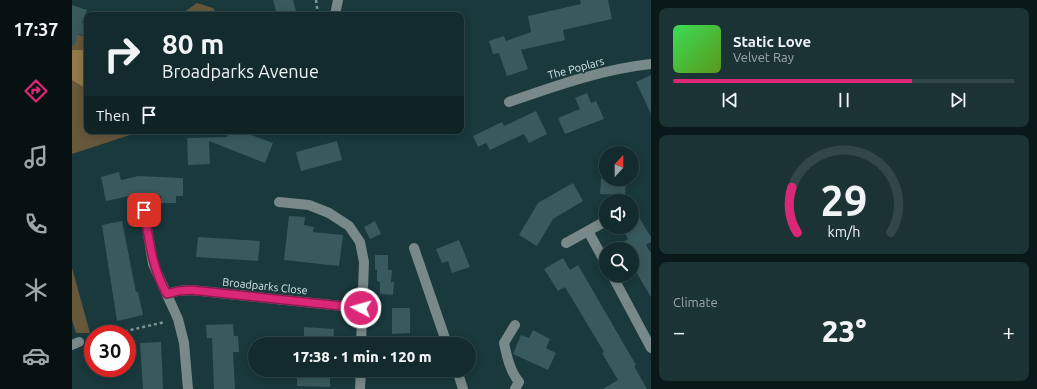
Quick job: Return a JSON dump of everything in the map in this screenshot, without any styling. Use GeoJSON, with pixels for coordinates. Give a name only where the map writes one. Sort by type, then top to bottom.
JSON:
{"type":"FeatureCollection","features":[{"type":"Feature","properties":{"kind":"street"},"geometry":{"type":"LineString","coordinates":[[336,12],[338,0]]}},
{"type":"Feature","properties":{"kind":"street","name":"The Poplars"},"geometry":{"type":"LineString","coordinates":[[509,102],[545,89],[613,71],[651,64]]}},
{"type":"Feature","properties":{"kind":"street"},"geometry":{"type":"LineString","coordinates":[[279,202],[309,204],[328,213],[349,226],[360,242],[364,262],[361,337]]}},
{"type":"Feature","properties":{"kind":"street"},"geometry":{"type":"LineString","coordinates":[[144,210],[154,264],[161,284],[178,319],[184,343],[188,389]]}},
{"type":"Feature","properties":{"kind":"street"},"geometry":{"type":"LineString","coordinates":[[566,243],[599,224]]}},
{"type":"Feature","properties":{"kind":"street"},"geometry":{"type":"LineString","coordinates":[[588,230],[599,251]]}},
{"type":"Feature","properties":{"kind":"street"},"geometry":{"type":"LineString","coordinates":[[414,248],[445,337]]}},
{"type":"Feature","properties":{"kind":"street"},"geometry":{"type":"LineString","coordinates":[[616,282],[651,348]]}},
{"type":"Feature","properties":{"kind":"street","name":"Broadparks Close"},"geometry":{"type":"LineString","coordinates":[[167,294],[191,290],[361,308]]}},
{"type":"Feature","properties":{"kind":"street"},"geometry":{"type":"LineString","coordinates":[[514,326],[504,343],[514,375],[519,382],[515,389]]}},
{"type":"Feature","properties":{"kind":"street"},"geometry":{"type":"LineString","coordinates":[[360,389],[361,377]]}},
{"type":"Feature","properties":{"kind":"street"},"geometry":{"type":"LineString","coordinates":[[459,377],[463,389]]}},
{"type":"Feature","properties":{"kind":"path"},"geometry":{"type":"LineString","coordinates":[[316,0],[318,12]]}},
{"type":"Feature","properties":{"kind":"path"},"geometry":{"type":"LineString","coordinates":[[136,329],[178,319]]}},
{"type":"Feature","properties":{"kind":"shaded area"},"geometry":{"type":"Polygon","coordinates":[[[197,3],[213,8],[215,12],[184,12],[197,3]]]}},
{"type":"Feature","properties":{"kind":"shaded area"},"geometry":{"type":"Polygon","coordinates":[[[72,32],[84,37],[84,134],[133,134],[72,154],[72,32]]]}},
{"type":"Feature","properties":{"kind":"shaded area"},"geometry":{"type":"Polygon","coordinates":[[[72,50],[84,50],[84,87],[72,80],[72,50]]]}},
{"type":"Feature","properties":{"kind":"shaded area"},"geometry":{"type":"Polygon","coordinates":[[[72,268],[88,325],[84,325],[84,333],[76,333],[72,320],[72,268]]]}},
{"type":"Feature","properties":{"kind":"building"},"geometry":{"type":"Polygon","coordinates":[[[273,0],[293,0],[296,12],[276,12],[273,0]]]}},
{"type":"Feature","properties":{"kind":"building"},"geometry":{"type":"Polygon","coordinates":[[[580,0],[608,0],[612,19],[563,30],[565,40],[521,50],[528,69],[507,76],[499,53],[493,54],[489,41],[504,36],[506,41],[531,32],[528,16],[581,4],[580,0]]]}},
{"type":"Feature","properties":{"kind":"building"},"geometry":{"type":"Polygon","coordinates":[[[72,5],[87,10],[86,12],[84,12],[82,23],[84,23],[84,36],[78,34],[74,46],[72,46],[72,5]]]}},
{"type":"Feature","properties":{"kind":"building"},"geometry":{"type":"Polygon","coordinates":[[[651,75],[651,114],[636,82],[651,75]]]}},
{"type":"Feature","properties":{"kind":"building"},"geometry":{"type":"Polygon","coordinates":[[[587,93],[591,103],[596,101],[604,119],[565,134],[558,118],[580,109],[575,98],[587,93]]]}},
{"type":"Feature","properties":{"kind":"building"},"geometry":{"type":"Polygon","coordinates":[[[536,111],[547,134],[529,143],[524,134],[490,150],[486,143],[478,147],[473,136],[502,122],[504,126],[536,111]]]}},
{"type":"Feature","properties":{"kind":"building"},"geometry":{"type":"Polygon","coordinates":[[[228,134],[248,134],[273,143],[265,163],[209,141],[210,164],[188,165],[187,138],[227,137],[228,134]]]}},
{"type":"Feature","properties":{"kind":"building"},"geometry":{"type":"Polygon","coordinates":[[[337,141],[342,160],[301,171],[296,152],[337,141]]]}},
{"type":"Feature","properties":{"kind":"building"},"geometry":{"type":"Polygon","coordinates":[[[119,172],[121,180],[138,176],[183,178],[183,196],[176,196],[176,203],[161,203],[161,196],[134,195],[106,201],[101,177],[119,172]]]}},
{"type":"Feature","properties":{"kind":"building"},"geometry":{"type":"Polygon","coordinates":[[[573,183],[583,201],[553,219],[537,246],[519,235],[538,203],[573,183]]]}},
{"type":"Feature","properties":{"kind":"building"},"geometry":{"type":"Polygon","coordinates":[[[601,186],[626,186],[625,194],[600,194],[601,186]]]}},
{"type":"Feature","properties":{"kind":"building"},"geometry":{"type":"Polygon","coordinates":[[[289,216],[305,217],[304,225],[314,227],[313,232],[343,235],[339,266],[284,260],[289,216]]]}},
{"type":"Feature","properties":{"kind":"building"},"geometry":{"type":"Polygon","coordinates":[[[639,217],[651,237],[651,242],[646,245],[651,253],[651,297],[639,277],[639,242],[623,242],[628,239],[626,234],[639,234],[639,217]]]}},
{"type":"Feature","properties":{"kind":"building"},"geometry":{"type":"Polygon","coordinates":[[[122,221],[136,292],[138,292],[143,315],[117,321],[102,225],[122,221]]]}},
{"type":"Feature","properties":{"kind":"building"},"geometry":{"type":"Polygon","coordinates":[[[375,221],[381,234],[370,239],[364,227],[375,221]]]}},
{"type":"Feature","properties":{"kind":"building"},"geometry":{"type":"Polygon","coordinates":[[[198,237],[260,241],[258,261],[196,257],[198,237]]]}},
{"type":"Feature","properties":{"kind":"building"},"geometry":{"type":"Polygon","coordinates":[[[459,240],[470,267],[452,273],[448,261],[442,263],[436,249],[459,240]]]}},
{"type":"Feature","properties":{"kind":"building"},"geometry":{"type":"Polygon","coordinates":[[[375,255],[388,255],[388,270],[392,270],[391,282],[394,282],[393,295],[380,294],[380,282],[377,281],[377,270],[375,270],[375,255]]]}},
{"type":"Feature","properties":{"kind":"building"},"geometry":{"type":"Polygon","coordinates":[[[563,258],[570,270],[578,265],[636,365],[634,366],[647,389],[603,389],[618,380],[602,353],[604,352],[565,287],[558,291],[544,269],[563,258]]]}},
{"type":"Feature","properties":{"kind":"building"},"geometry":{"type":"Polygon","coordinates":[[[392,308],[410,308],[410,333],[392,334],[392,308]]]}},
{"type":"Feature","properties":{"kind":"building"},"geometry":{"type":"Polygon","coordinates":[[[233,324],[234,336],[238,336],[239,352],[233,352],[235,389],[214,389],[212,338],[207,338],[206,325],[233,324]]]}},
{"type":"Feature","properties":{"kind":"building"},"geometry":{"type":"Polygon","coordinates":[[[304,327],[334,329],[333,337],[304,337],[304,327]]]}},
{"type":"Feature","properties":{"kind":"building"},"geometry":{"type":"Polygon","coordinates":[[[533,330],[550,339],[546,348],[556,353],[548,370],[513,354],[521,335],[529,338],[533,330]]]}},
{"type":"Feature","properties":{"kind":"building"},"geometry":{"type":"Polygon","coordinates":[[[161,342],[163,389],[143,389],[140,343],[161,342]]]}},
{"type":"Feature","properties":{"kind":"building"},"geometry":{"type":"Polygon","coordinates":[[[297,377],[330,377],[330,387],[297,386],[297,377]]]}},
{"type":"Feature","properties":{"kind":"route"},"geometry":{"type":"LineString","coordinates":[[144,210],[154,264],[161,284],[167,294],[191,290],[361,308]]}}]}
